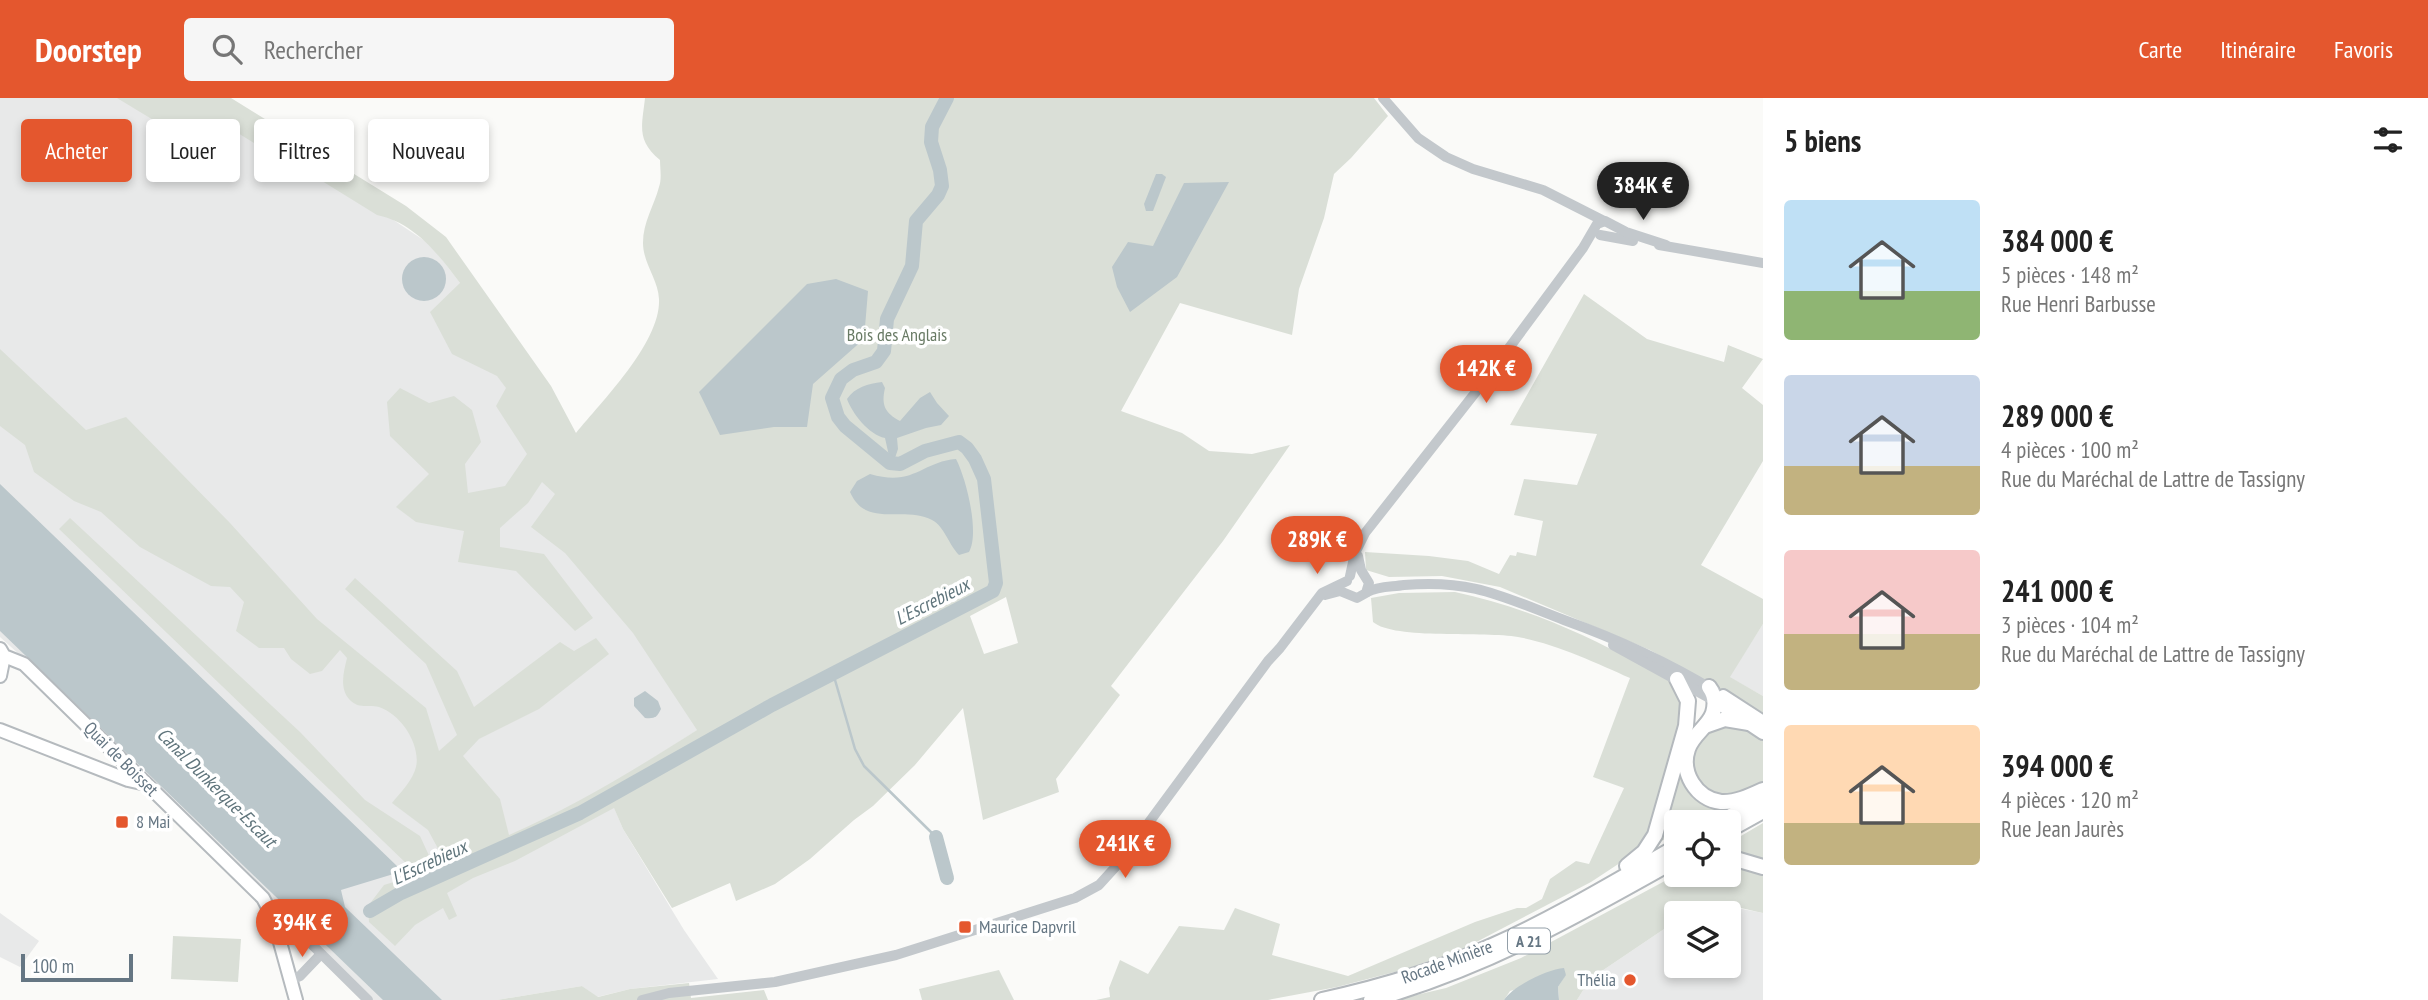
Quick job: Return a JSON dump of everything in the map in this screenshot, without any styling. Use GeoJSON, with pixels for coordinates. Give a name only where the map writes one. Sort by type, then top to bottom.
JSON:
{"type":"FeatureCollection","features":[{"type":"Feature","properties":{"kind":"highway"},"geometry":{"type":"LineString","coordinates":[[1559,912],[1636,860],[1648,847],[1657,829],[1693,727],[1688,701],[1677,679]]}},
{"type":"Feature","properties":{"kind":"highway"},"geometry":{"type":"LineString","coordinates":[[1714,696],[1693,714],[1692,739],[1686,759],[1688,776],[1697,790],[1710,799],[1725,802],[1763,790]]}},
{"type":"Feature","properties":{"kind":"highway"},"geometry":{"type":"LineString","coordinates":[[1693,727],[1721,720],[1756,723]]}},
{"type":"Feature","properties":{"kind":"highway"},"geometry":{"type":"LineString","coordinates":[[1741,810],[1763,798]]}},
{"type":"Feature","properties":{"kind":"highway"},"geometry":{"type":"LineString","coordinates":[[1741,823],[1763,811]]}},
{"type":"Feature","properties":{"kind":"highway","name":"Rocade Minière"},"geometry":{"type":"LineString","coordinates":[[1322,1000],[1370,989],[1492,946],[1664,854]]}},
{"type":"Feature","properties":{"kind":"highway"},"geometry":{"type":"LineString","coordinates":[[1741,861],[1763,867]]}},
{"type":"Feature","properties":{"kind":"highway","name":"Rocade Minière"},"geometry":{"type":"LineString","coordinates":[[1371,1000],[1429,983],[1479,963],[1545,933],[1664,867]]}},
{"type":"Feature","properties":{"kind":"highway"},"geometry":{"type":"LineString","coordinates":[[1609,899],[1664,874]]}},
{"type":"Feature","properties":{"kind":"main road"},"geometry":{"type":"LineString","coordinates":[[0,676],[2,652]]}},
{"type":"Feature","properties":{"kind":"main road","name":"Quai de Boisset"},"geometry":{"type":"LineString","coordinates":[[2,652],[24,664],[263,898],[273,917],[296,1000]]}},
{"type":"Feature","properties":{"kind":"main road"},"geometry":{"type":"LineString","coordinates":[[1714,696],[1756,723],[1763,733]]}},
{"type":"Feature","properties":{"kind":"main road"},"geometry":{"type":"LineString","coordinates":[[0,730],[128,780],[147,784]]}},
{"type":"Feature","properties":{"kind":"street"},"geometry":{"type":"LineString","coordinates":[[1383,98],[1418,138],[1446,157],[1473,169],[1543,190],[1587,214],[1601,228],[1666,245],[1763,263]]}},
{"type":"Feature","properties":{"kind":"street"},"geometry":{"type":"LineString","coordinates":[[1349,594],[1346,588],[1359,543],[1601,228]]}},
{"type":"Feature","properties":{"kind":"street"},"geometry":{"type":"LineString","coordinates":[[1359,543],[1358,562],[1369,584],[1367,592]]}},
{"type":"Feature","properties":{"kind":"street"},"geometry":{"type":"LineString","coordinates":[[642,1000],[678,992],[775,982],[864,964],[977,931],[1087,893],[1103,881],[1119,863],[1268,661],[1325,590],[1357,574],[1383,583],[1438,583],[1477,588],[1505,596],[1629,645],[1714,696]]}},
{"type":"Feature","properties":{"kind":"street"},"geometry":{"type":"LineString","coordinates":[[1313,605],[1330,592],[1340,591],[1359,597],[1381,588],[1414,584]]}},
{"type":"Feature","properties":{"kind":"street"},"geometry":{"type":"LineString","coordinates":[[1563,620],[1714,696]]}},
{"type":"Feature","properties":{"kind":"street"},"geometry":{"type":"LineString","coordinates":[[273,917],[285,919],[368,1000]]}},
{"type":"Feature","properties":{"kind":"street"},"geometry":{"type":"LineString","coordinates":[[290,980],[300,976],[321,954]]}},
{"type":"Feature","properties":{"kind":"shaded area"},"geometry":{"type":"Polygon","coordinates":[[[0,98],[210,98],[254,127],[254,182],[336,182],[431,245],[575,433],[710,722],[606,788],[623,829],[684,930],[718,979],[630,989],[597,997],[582,986],[497,1000],[362,1000],[80,709],[0,637],[0,98]]]}},
{"type":"Feature","properties":{"kind":"shaded area"},"geometry":{"type":"Polygon","coordinates":[[[1763,624],[1763,696],[1729,677],[1763,624]]]}},
{"type":"Feature","properties":{"kind":"shaded area"},"geometry":{"type":"Polygon","coordinates":[[[1741,909],[1763,913],[1763,1000],[1577,1000],[1590,979],[1664,929],[1664,978],[1741,978],[1741,909]]]}},
{"type":"Feature","properties":{"kind":"shaded area"},"geometry":{"type":"Polygon","coordinates":[[[0,913],[39,941],[20,967],[0,957],[0,913]]]}},
{"type":"Feature","properties":{"kind":"green space","name":"Bois des Anglais"},"geometry":{"type":"Polygon","coordinates":[[[117,98],[231,98],[265,119],[254,119],[254,143],[240,134],[240,119],[152,119],[117,98]]]}},
{"type":"Feature","properties":{"kind":"green space","name":"Bois des Anglais"},"geometry":{"type":"Polygon","coordinates":[[[645,98],[1374,98],[1388,116],[1334,174],[1324,218],[1299,289],[1292,335],[1180,303],[1121,411],[1182,433],[1209,451],[1252,454],[1290,445],[1223,541],[1111,686],[1120,695],[1056,779],[1059,792],[983,820],[963,708],[915,765],[873,806],[810,859],[775,884],[736,901],[730,883],[672,908],[623,829],[614,808],[515,861],[473,878],[447,893],[457,916],[449,920],[443,908],[415,925],[395,946],[369,922],[368,906],[384,885],[413,876],[410,867],[59,529],[70,518],[300,732],[365,800],[420,836],[432,862],[442,856],[428,830],[392,803],[416,767],[415,749],[402,723],[379,707],[360,706],[349,699],[343,684],[347,658],[340,650],[322,671],[310,674],[291,659],[284,648],[259,648],[236,631],[244,602],[230,587],[211,586],[140,547],[101,512],[74,501],[34,472],[25,445],[0,426],[0,349],[86,430],[126,417],[230,523],[317,619],[426,708],[439,751],[457,735],[426,664],[345,589],[355,578],[457,671],[474,707],[560,642],[574,651],[596,638],[609,654],[539,709],[479,739],[463,756],[500,799],[509,835],[605,786],[697,730],[633,633],[565,553],[531,527],[555,494],[542,482],[528,503],[500,528],[500,547],[544,554],[593,618],[575,631],[516,571],[458,562],[464,531],[416,522],[396,507],[429,474],[390,436],[387,402],[400,388],[429,403],[454,396],[472,410],[481,442],[465,464],[468,493],[505,486],[527,454],[496,406],[506,388],[497,376],[452,354],[430,312],[460,283],[443,261],[414,232],[391,219],[377,215],[324,182],[354,182],[354,174],[406,206],[446,237],[551,386],[576,433],[628,370],[651,334],[657,316],[658,292],[645,257],[643,235],[661,177],[660,160],[647,146],[642,132],[645,98]],[[1006,597],[970,616],[984,654],[1018,643],[1006,597]]]}},
{"type":"Feature","properties":{"kind":"green space"},"geometry":{"type":"Polygon","coordinates":[[[1584,294],[1647,339],[1724,362],[1728,345],[1763,359],[1742,388],[1763,405],[1763,461],[1701,565],[1763,599],[1763,624],[1730,677],[1763,696],[1763,715],[1650,650],[1500,587],[1442,576],[1389,577],[1366,570],[1365,552],[1468,561],[1499,574],[1510,555],[1516,556],[1517,552],[1536,556],[1543,521],[1514,515],[1524,479],[1577,485],[1597,434],[1510,425],[1584,294]]]}},
{"type":"Feature","properties":{"kind":"green space"},"geometry":{"type":"Polygon","coordinates":[[[1455,592],[1503,605],[1595,641],[1662,676],[1677,689],[1682,704],[1679,731],[1667,767],[1696,745],[1708,730],[1724,725],[1744,727],[1763,740],[1763,784],[1718,810],[1664,810],[1664,840],[1632,855],[1591,882],[1463,949],[1406,969],[1337,987],[1268,1000],[1096,1000],[1110,997],[1109,988],[1120,960],[1148,974],[1179,926],[1224,930],[1235,908],[1280,924],[1272,955],[1348,976],[1475,922],[1517,908],[1526,908],[1542,899],[1550,879],[1576,861],[1589,864],[1624,788],[1593,777],[1630,678],[1575,654],[1532,640],[1503,635],[1400,631],[1384,628],[1373,622],[1371,598],[1399,593],[1455,592]]]}},
{"type":"Feature","properties":{"kind":"green space"},"geometry":{"type":"Polygon","coordinates":[[[1763,823],[1763,913],[1741,908],[1741,901],[1664,901],[1664,929],[1590,979],[1577,1000],[1559,1000],[1558,987],[1566,974],[1510,991],[1504,1000],[1395,1000],[1446,988],[1521,958],[1664,881],[1664,887],[1741,887],[1741,836],[1763,823]]]}},
{"type":"Feature","properties":{"kind":"green space"},"geometry":{"type":"Polygon","coordinates":[[[173,936],[241,939],[238,982],[171,979],[173,936]]]}},
{"type":"Feature","properties":{"kind":"green space"},"geometry":{"type":"Polygon","coordinates":[[[999,970],[1014,1000],[922,1000],[919,989],[999,970]]]}},
{"type":"Feature","properties":{"kind":"green space"},"geometry":{"type":"Polygon","coordinates":[[[689,983],[691,998],[764,990],[768,1000],[497,1000],[582,986],[598,997],[630,989],[689,983]]]}},
{"type":"Feature","properties":{"kind":"water"},"geometry":{"type":"Polygon","coordinates":[[[1156,174],[1166,177],[1153,211],[1146,211],[1144,204],[1156,174]]]}},
{"type":"Feature","properties":{"kind":"water"},"geometry":{"type":"Polygon","coordinates":[[[1229,182],[1177,277],[1130,312],[1117,287],[1112,267],[1128,242],[1153,246],[1184,183],[1229,182]]]}},
{"type":"Feature","properties":{"kind":"water"},"geometry":{"type":"Polygon","coordinates":[[[424,257],[440,263],[446,279],[440,295],[424,301],[408,295],[402,279],[408,263],[424,257]]]}},
{"type":"Feature","properties":{"kind":"water"},"geometry":{"type":"Polygon","coordinates":[[[836,279],[868,291],[864,339],[813,384],[807,427],[774,427],[720,435],[699,392],[807,284],[836,279]]]}},
{"type":"Feature","properties":{"kind":"water"},"geometry":{"type":"Polygon","coordinates":[[[882,382],[885,388],[885,408],[900,421],[920,398],[930,392],[949,416],[941,425],[897,438],[895,458],[889,456],[885,438],[873,433],[862,423],[847,399],[862,387],[882,382]]]}},
{"type":"Feature","properties":{"kind":"water"},"geometry":{"type":"Polygon","coordinates":[[[956,459],[964,479],[972,519],[972,543],[969,552],[959,555],[932,520],[910,514],[886,514],[866,510],[850,492],[857,481],[870,474],[897,478],[956,459]]]}},
{"type":"Feature","properties":{"kind":"water","name":"Canal Dunkerque-Escaut"},"geometry":{"type":"Polygon","coordinates":[[[0,484],[397,866],[400,872],[341,890],[345,907],[442,1000],[383,1000],[0,631],[0,484]]]}},
{"type":"Feature","properties":{"kind":"water"},"geometry":{"type":"Polygon","coordinates":[[[645,691],[658,701],[661,709],[653,718],[645,718],[634,706],[634,698],[645,691]]]}},
{"type":"Feature","properties":{"kind":"water"},"geometry":{"type":"Polygon","coordinates":[[[1564,968],[1566,975],[1558,987],[1559,1000],[1504,1000],[1531,979],[1564,968]]]}},
{"type":"Feature","properties":{"kind":"waterway","name":"L'Escrebieux"},"geometry":{"type":"LineString","coordinates":[[370,911],[401,893],[580,813],[772,705],[993,591],[996,583],[984,479],[967,448],[959,442],[925,451],[900,464],[890,463],[845,426],[838,417],[832,398],[841,379],[853,370],[876,362],[884,351],[887,319],[912,266],[916,221],[938,195],[942,186],[931,142],[932,127],[947,98]]}},
{"type":"Feature","properties":{"kind":"waterway"},"geometry":{"type":"LineString","coordinates":[[833,673],[855,749],[864,766],[936,837]]}},
{"type":"Feature","properties":{"kind":"waterway"},"geometry":{"type":"LineString","coordinates":[[936,837],[947,878]]}},
{"type":"Feature","properties":{"kind":"place","name":"8 Mai"},"geometry":{"type":"Point","coordinates":[122,822]}},
{"type":"Feature","properties":{"kind":"place","name":"Maurice Dapvril"},"geometry":{"type":"Point","coordinates":[965,927]}},
{"type":"Feature","properties":{"kind":"place","name":"Thélia"},"geometry":{"type":"Point","coordinates":[1630,980]}}]}
